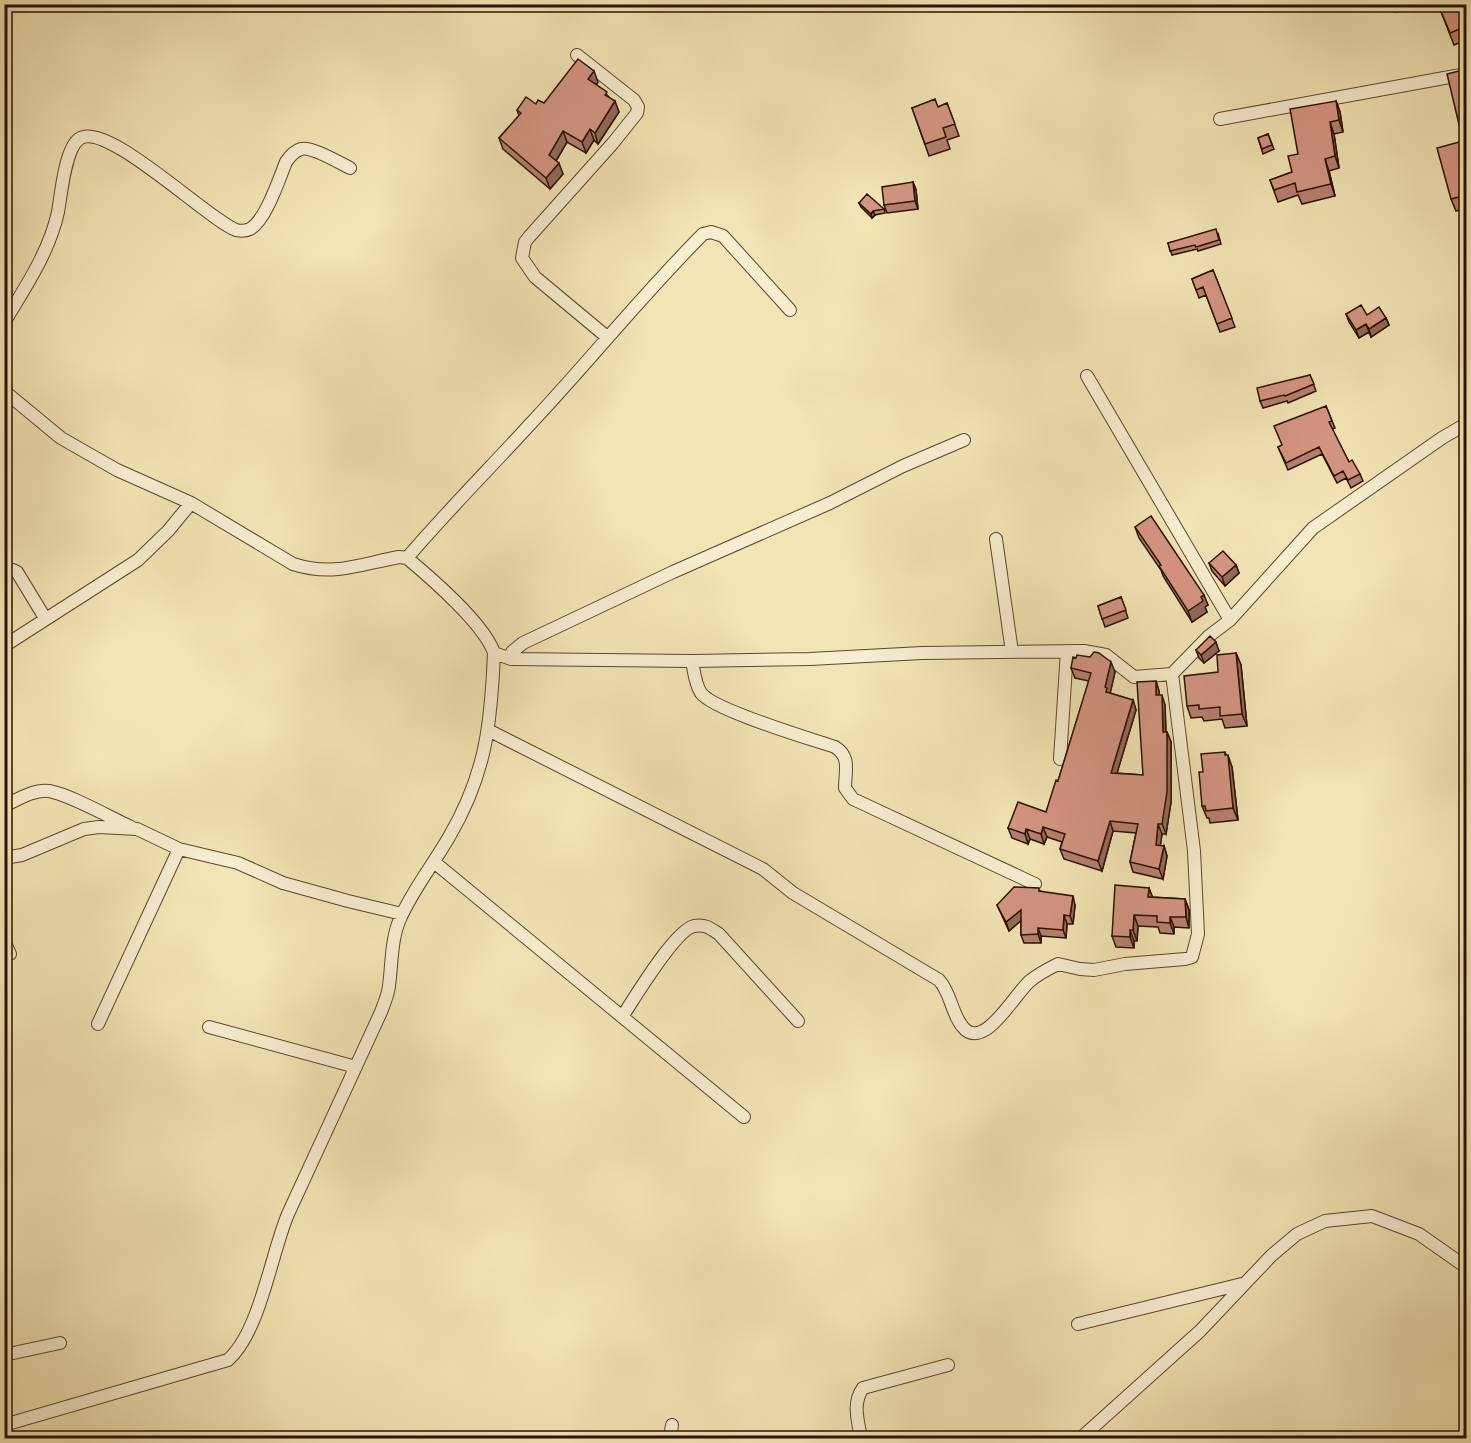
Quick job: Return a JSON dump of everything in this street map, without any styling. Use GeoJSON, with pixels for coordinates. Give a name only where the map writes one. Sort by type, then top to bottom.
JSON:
{"type":"FeatureCollection","features":[{"type":"Feature","properties":{"kind":"street"},"geometry":{"type":"LineString","coordinates":[[577,55],[634,100],[638,107],[637,113],[525,242],[522,258],[535,277],[607,337]]}},
{"type":"Feature","properties":{"kind":"street"},"geometry":{"type":"LineString","coordinates":[[1220,119],[1467,74]]}},
{"type":"Feature","properties":{"kind":"street"},"geometry":{"type":"LineString","coordinates":[[4,323],[49,245],[55,227],[71,149],[80,137],[87,135],[103,139],[156,172],[228,225],[243,231],[250,229],[260,220],[286,162],[299,149],[313,151],[350,168]]}},
{"type":"Feature","properties":{"kind":"street"},"geometry":{"type":"LineString","coordinates":[[407,558],[440,519],[535,420],[607,337],[704,234],[711,232],[723,236],[790,310]]}},
{"type":"Feature","properties":{"kind":"street"},"geometry":{"type":"LineString","coordinates":[[1087,376],[1230,620]]}},
{"type":"Feature","properties":{"kind":"street"},"geometry":{"type":"LineString","coordinates":[[4,391],[61,438],[117,470],[191,503],[293,564],[312,570],[332,570],[399,557],[407,558],[473,621],[491,644],[494,653],[488,730],[483,760],[470,797],[434,862],[413,892],[398,922],[390,966],[389,987],[381,1012],[279,1235],[258,1308],[238,1352],[228,1360],[4,1425]]}},
{"type":"Feature","properties":{"kind":"street"},"geometry":{"type":"LineString","coordinates":[[494,653],[511,659],[692,661],[810,659],[922,653],[1084,651],[1106,655],[1134,677],[1172,674],[1209,636],[1230,620],[1313,528],[1442,438],[1467,424]]}},
{"type":"Feature","properties":{"kind":"street"},"geometry":{"type":"LineString","coordinates":[[511,659],[512,652],[523,643],[673,572],[830,503],[903,466],[964,440]]}},
{"type":"Feature","properties":{"kind":"street"},"geometry":{"type":"LineString","coordinates":[[4,646],[138,560],[168,531],[191,503]]}},
{"type":"Feature","properties":{"kind":"street"},"geometry":{"type":"LineString","coordinates":[[996,538],[1012,652]]}},
{"type":"Feature","properties":{"kind":"street"},"geometry":{"type":"LineString","coordinates":[[4,572],[13,570],[17,572],[45,618]]}},
{"type":"Feature","properties":{"kind":"street"},"geometry":{"type":"LineString","coordinates":[[1060,759],[1067,651]]}},
{"type":"Feature","properties":{"kind":"street"},"geometry":{"type":"LineString","coordinates":[[692,661],[699,690],[707,699],[747,718],[835,747],[843,752],[847,764],[845,788],[853,800],[1035,884]]}},
{"type":"Feature","properties":{"kind":"street"},"geometry":{"type":"LineString","coordinates":[[488,730],[645,807],[763,869],[793,893],[939,980],[945,987],[961,1025],[975,1034],[993,1025],[1028,982],[1058,964],[1094,970],[1125,964],[1192,957],[1198,934],[1194,851],[1172,674]]}},
{"type":"Feature","properties":{"kind":"street"},"geometry":{"type":"LineString","coordinates":[[4,806],[32,793],[48,791],[179,849],[238,863],[284,883],[348,902],[402,914]]}},
{"type":"Feature","properties":{"kind":"street"},"geometry":{"type":"LineString","coordinates":[[4,858],[22,855],[84,829],[99,827],[137,830]]}},
{"type":"Feature","properties":{"kind":"street"},"geometry":{"type":"LineString","coordinates":[[98,1024],[179,849]]}},
{"type":"Feature","properties":{"kind":"street"},"geometry":{"type":"LineString","coordinates":[[434,862],[744,1117]]}},
{"type":"Feature","properties":{"kind":"street"},"geometry":{"type":"LineString","coordinates":[[622,1017],[674,940],[691,926],[705,925],[719,934],[798,1021]]}},
{"type":"Feature","properties":{"kind":"street"},"geometry":{"type":"LineString","coordinates":[[4,941],[10,954]]}},
{"type":"Feature","properties":{"kind":"street"},"geometry":{"type":"LineString","coordinates":[[209,1027],[356,1067]]}},
{"type":"Feature","properties":{"kind":"street"},"geometry":{"type":"LineString","coordinates":[[1081,1438],[1200,1331],[1271,1256],[1297,1234],[1326,1221],[1353,1216],[1372,1216],[1419,1234],[1467,1267]]}},
{"type":"Feature","properties":{"kind":"street"},"geometry":{"type":"LineString","coordinates":[[1078,1324],[1244,1284]]}},
{"type":"Feature","properties":{"kind":"street"},"geometry":{"type":"LineString","coordinates":[[4,1355],[60,1343]]}},
{"type":"Feature","properties":{"kind":"street"},"geometry":{"type":"LineString","coordinates":[[861,1438],[856,1410],[859,1393],[863,1388],[948,1365]]}},
{"type":"Feature","properties":{"kind":"street"},"geometry":{"type":"LineString","coordinates":[[670,1438],[672,1425]]}},
{"type":"Feature","properties":{"kind":"building"},"geometry":{"type":"Polygon","coordinates":[[[1438,4],[1467,4],[1467,26],[1450,33],[1438,4]]]}},
{"type":"Feature","properties":{"kind":"building"},"geometry":{"type":"Polygon","coordinates":[[[578,59],[594,71],[588,79],[607,92],[605,95],[615,101],[595,133],[590,129],[582,142],[563,131],[549,155],[559,163],[546,178],[499,138],[521,113],[517,110],[526,97],[536,104],[538,100],[544,103],[578,59]]]}},
{"type":"Feature","properties":{"kind":"building"},"geometry":{"type":"Polygon","coordinates":[[[1467,69],[1467,195],[1451,199],[1437,148],[1463,141],[1447,74],[1467,69]]]}},
{"type":"Feature","properties":{"kind":"building"},"geometry":{"type":"Polygon","coordinates":[[[935,99],[938,107],[947,103],[955,124],[943,128],[946,137],[925,144],[912,108],[935,99]]]}},
{"type":"Feature","properties":{"kind":"building"},"geometry":{"type":"Polygon","coordinates":[[[1336,101],[1339,120],[1330,122],[1335,156],[1325,159],[1331,184],[1297,192],[1295,183],[1274,190],[1270,180],[1292,172],[1288,156],[1298,154],[1290,109],[1336,101]]]}},
{"type":"Feature","properties":{"kind":"building"},"geometry":{"type":"Polygon","coordinates":[[[1268,134],[1272,145],[1262,149],[1258,138],[1268,134]]]}},
{"type":"Feature","properties":{"kind":"building"},"geometry":{"type":"Polygon","coordinates":[[[913,182],[915,201],[884,205],[882,187],[913,182]]]}},
{"type":"Feature","properties":{"kind":"building"},"geometry":{"type":"Polygon","coordinates":[[[867,194],[884,209],[873,211],[871,214],[859,203],[867,194]]]}},
{"type":"Feature","properties":{"kind":"building"},"geometry":{"type":"Polygon","coordinates":[[[1216,229],[1219,240],[1170,251],[1168,243],[1216,229]]]}},
{"type":"Feature","properties":{"kind":"building"},"geometry":{"type":"Polygon","coordinates":[[[1213,270],[1232,318],[1217,324],[1203,287],[1196,290],[1192,279],[1213,270]]]}},
{"type":"Feature","properties":{"kind":"building"},"geometry":{"type":"Polygon","coordinates":[[[1361,305],[1367,315],[1379,307],[1386,318],[1369,329],[1366,324],[1356,330],[1346,314],[1361,305]]]}},
{"type":"Feature","properties":{"kind":"building"},"geometry":{"type":"Polygon","coordinates":[[[1310,375],[1314,384],[1285,396],[1260,401],[1257,388],[1310,375]]]}},
{"type":"Feature","properties":{"kind":"building"},"geometry":{"type":"Polygon","coordinates":[[[1326,406],[1332,421],[1329,422],[1349,462],[1352,460],[1360,474],[1348,480],[1343,471],[1334,476],[1319,447],[1286,463],[1278,447],[1282,445],[1274,426],[1326,406]]]}},
{"type":"Feature","properties":{"kind":"building"},"geometry":{"type":"Polygon","coordinates":[[[1151,516],[1204,595],[1201,597],[1203,601],[1188,611],[1135,527],[1151,516]]]}},
{"type":"Feature","properties":{"kind":"building"},"geometry":{"type":"Polygon","coordinates":[[[1223,551],[1236,565],[1222,577],[1209,563],[1223,551]]]}},
{"type":"Feature","properties":{"kind":"building"},"geometry":{"type":"Polygon","coordinates":[[[1121,597],[1126,610],[1102,619],[1098,606],[1121,597]]]}},
{"type":"Feature","properties":{"kind":"building"},"geometry":{"type":"Polygon","coordinates":[[[1210,636],[1216,642],[1201,655],[1196,650],[1210,636]]]}},
{"type":"Feature","properties":{"kind":"building"},"geometry":{"type":"Polygon","coordinates":[[[1094,652],[1111,662],[1105,687],[1106,692],[1133,700],[1111,773],[1143,775],[1137,682],[1156,681],[1156,695],[1162,695],[1163,732],[1167,732],[1167,792],[1162,824],[1158,824],[1156,845],[1164,846],[1159,869],[1130,862],[1138,824],[1110,821],[1098,861],[1060,849],[1065,834],[1043,827],[1041,834],[1026,829],[1025,834],[1008,828],[1018,802],[1046,812],[1056,780],[1058,781],[1091,673],[1071,668],[1073,657],[1076,658],[1077,655],[1090,657],[1094,652]]]}},
{"type":"Feature","properties":{"kind":"building"},"geometry":{"type":"Polygon","coordinates":[[[1236,653],[1242,714],[1220,716],[1220,707],[1199,709],[1199,705],[1187,706],[1184,676],[1218,672],[1217,655],[1236,653]]]}},
{"type":"Feature","properties":{"kind":"building"},"geometry":{"type":"Polygon","coordinates":[[[1225,752],[1225,755],[1228,755],[1233,808],[1206,811],[1205,806],[1202,806],[1199,772],[1203,772],[1201,754],[1225,752]]]}},
{"type":"Feature","properties":{"kind":"building"},"geometry":{"type":"Polygon","coordinates":[[[1115,885],[1149,888],[1148,897],[1185,899],[1186,917],[1170,917],[1170,923],[1157,922],[1157,916],[1134,915],[1130,937],[1112,936],[1115,885]]]}},
{"type":"Feature","properties":{"kind":"building"},"geometry":{"type":"Polygon","coordinates":[[[1014,887],[1039,888],[1039,891],[1073,896],[1070,916],[1064,915],[1063,930],[1038,928],[1038,934],[1021,935],[1021,910],[1006,922],[997,905],[1014,887]]]}}]}
